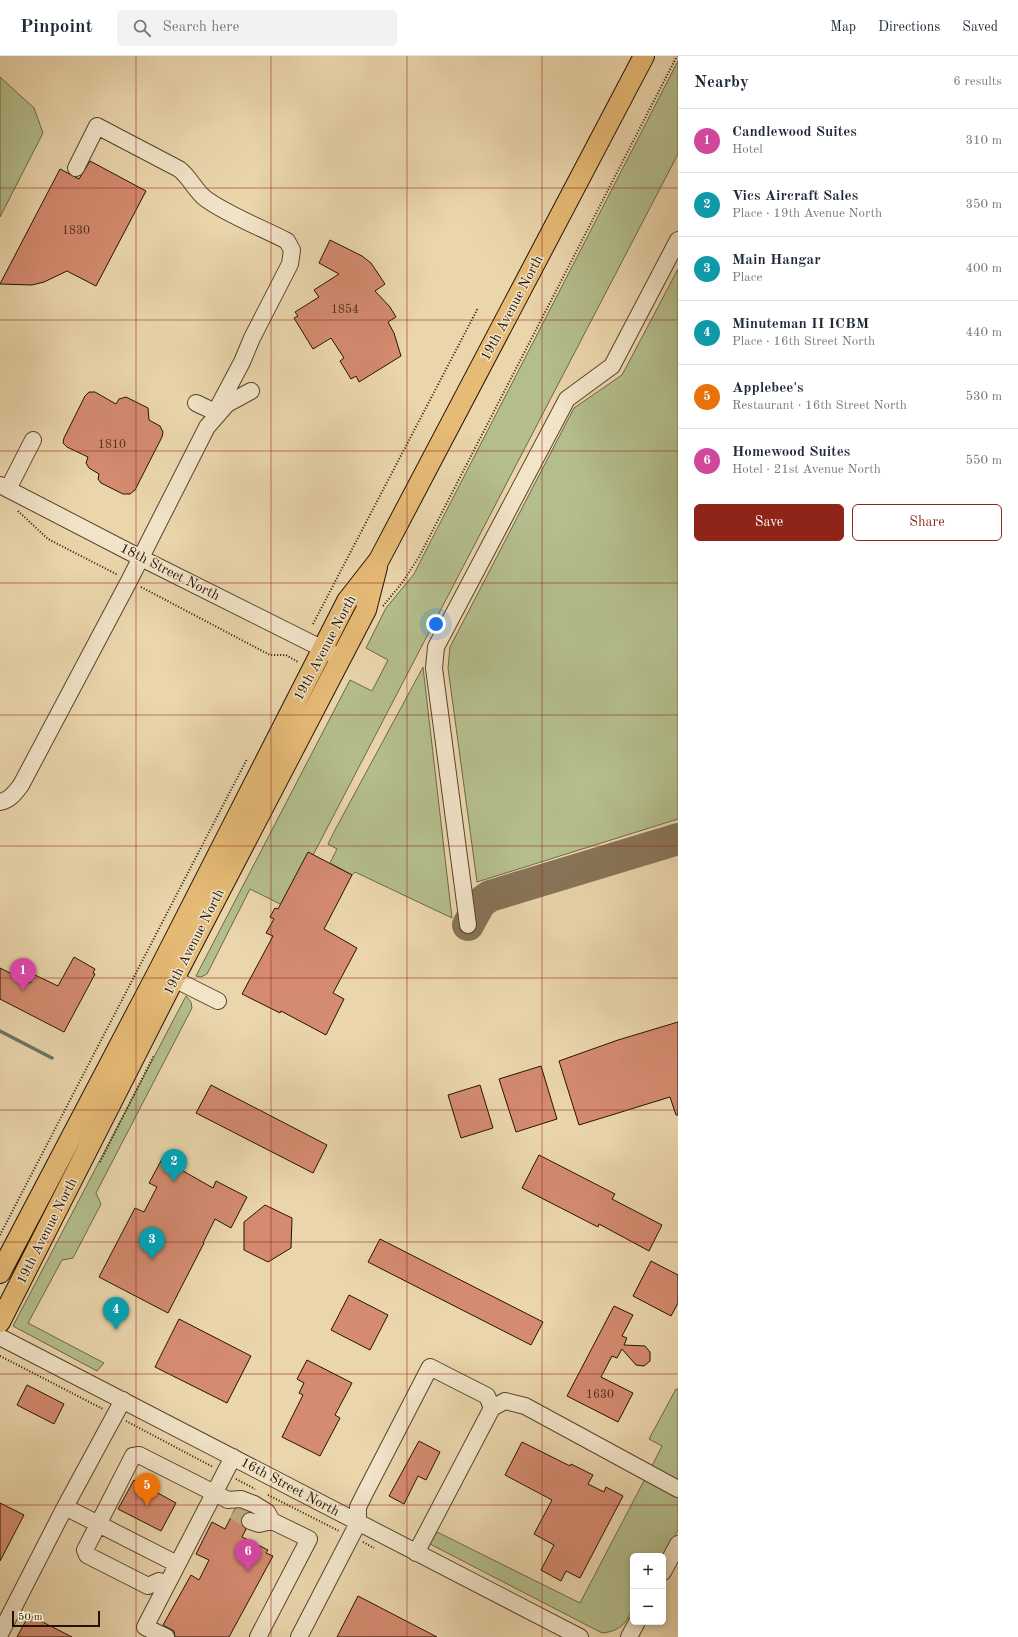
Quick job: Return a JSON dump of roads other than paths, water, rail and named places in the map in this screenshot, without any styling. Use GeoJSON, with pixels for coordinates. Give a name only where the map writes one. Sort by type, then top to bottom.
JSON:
{"type":"FeatureCollection","features":[{"type":"Feature","properties":{"kind":"main road","name":"19th Avenue North"},"geometry":{"type":"LineString","coordinates":[[0,1273],[159,970],[347,601],[379,560],[644,56]]}},
{"type":"Feature","properties":{"kind":"main road","name":"19th Avenue North"},"geometry":{"type":"LineString","coordinates":[[0,1322],[174,979],[366,610],[379,560]]}},
{"type":"Feature","properties":{"kind":"street"},"geometry":{"type":"LineString","coordinates":[[0,802],[5,801],[13,795],[21,785],[129,581],[207,427],[242,362],[252,338],[290,264],[292,250],[287,241],[204,198],[186,174],[179,169],[97,126],[76,168]]}},
{"type":"Feature","properties":{"kind":"street"},"geometry":{"type":"LineString","coordinates":[[468,925],[434,668],[436,647],[566,399],[612,366],[678,240]]}},
{"type":"Feature","properties":{"kind":"street"},"geometry":{"type":"LineString","coordinates":[[207,427],[227,404],[251,391]]}},
{"type":"Feature","properties":{"kind":"street"},"geometry":{"type":"LineString","coordinates":[[196,403],[215,412]]}},
{"type":"Feature","properties":{"kind":"street"},"geometry":{"type":"LineString","coordinates":[[4,487],[33,440]]}},
{"type":"Feature","properties":{"kind":"street","name":"18th Street North"},"geometry":{"type":"LineString","coordinates":[[4,487],[141,558],[342,658]]}},
{"type":"Feature","properties":{"kind":"street"},"geometry":{"type":"LineString","coordinates":[[174,979],[218,1001]]}},
{"type":"Feature","properties":{"kind":"street","name":"16th Street North"},"geometry":{"type":"LineString","coordinates":[[0,1337],[233,1457],[355,1529],[416,1553],[580,1637]]}},
{"type":"Feature","properties":{"kind":"street"},"geometry":{"type":"LineString","coordinates":[[299,1637],[355,1529],[358,1507],[363,1496],[430,1367],[487,1396],[492,1408]]}},
{"type":"Feature","properties":{"kind":"street"},"geometry":{"type":"LineString","coordinates":[[0,1634],[65,1507],[123,1400]]}},
{"type":"Feature","properties":{"kind":"street"},"geometry":{"type":"LineString","coordinates":[[416,1553],[492,1408],[505,1401],[525,1406],[678,1489]]}},
{"type":"Feature","properties":{"kind":"street"},"geometry":{"type":"LineString","coordinates":[[167,1584],[159,1581],[148,1586],[87,1555],[85,1550],[133,1456],[139,1454],[225,1501],[241,1499],[254,1504],[267,1512],[272,1521],[309,1539],[258,1637]]}},
{"type":"Feature","properties":{"kind":"street"},"geometry":{"type":"LineString","coordinates":[[166,1637],[145,1627],[177,1564],[225,1501],[225,1473],[233,1457]]}},
{"type":"Feature","properties":{"kind":"street"},"geometry":{"type":"LineString","coordinates":[[65,1507],[177,1564]]}},
{"type":"Feature","properties":{"kind":"street"},"geometry":{"type":"LineString","coordinates":[[250,1521],[259,1524],[272,1521]]}},
{"type":"Feature","properties":{"kind":"street"},"geometry":{"type":"LineString","coordinates":[[666,1566],[678,1544]]}},
{"type":"Feature","properties":{"kind":"street"},"geometry":{"type":"LineString","coordinates":[[629,1637],[635,1625]]}},
{"type":"Feature","properties":{"kind":"waterway"},"geometry":{"type":"LineString","coordinates":[[0,1031],[52,1058]]}},
{"type":"Feature","properties":{"kind":"tunnel"},"geometry":{"type":"LineString","coordinates":[[234,1511],[250,1521]]}},
{"type":"Feature","properties":{"kind":"place","name":"Candlewood Suites"},"geometry":{"type":"Point","coordinates":[23,991]}},
{"type":"Feature","properties":{"kind":"place","name":"Vics Aircraft Sales"},"geometry":{"type":"Point","coordinates":[174,1182]}},
{"type":"Feature","properties":{"kind":"place","name":"Main Hangar"},"geometry":{"type":"Point","coordinates":[152,1260]}},
{"type":"Feature","properties":{"kind":"place","name":"Minuteman II ICBM"},"geometry":{"type":"Point","coordinates":[116,1330]}},
{"type":"Feature","properties":{"kind":"place","name":"Applebee's"},"geometry":{"type":"Point","coordinates":[147,1506]}},
{"type":"Feature","properties":{"kind":"place","name":"Homewood Suites"},"geometry":{"type":"Point","coordinates":[248,1572]}}]}
